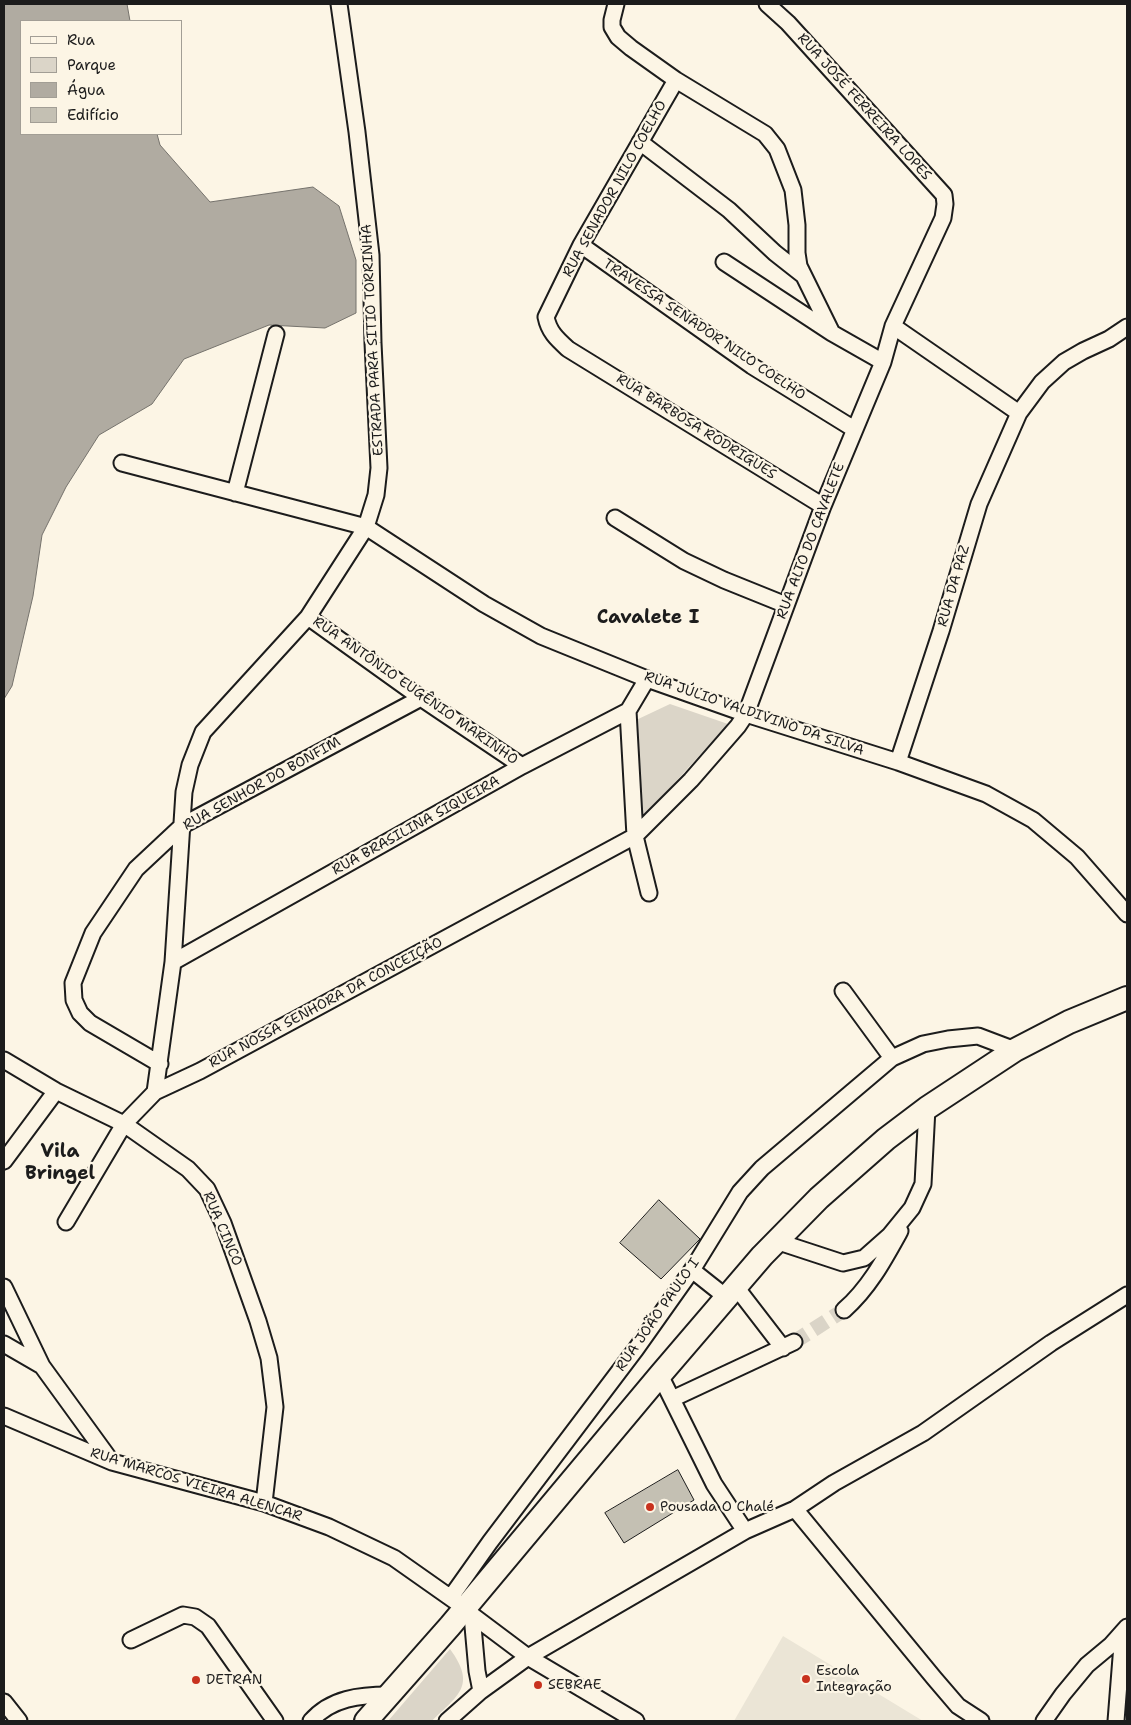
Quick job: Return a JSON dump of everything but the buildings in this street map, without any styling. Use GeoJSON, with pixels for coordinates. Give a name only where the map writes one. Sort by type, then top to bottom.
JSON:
{"type":"FeatureCollection","features":[{"type":"Feature","properties":{"kind":"highway"},"geometry":{"type":"LineString","coordinates":[[366,1721],[731,1292],[776,1241],[819,1198],[886,1139],[927,1108],[1015,1050],[1068,1022],[1127,998]]}},
{"type":"Feature","properties":{"kind":"street","name":"ESTRADA PARA SITIO TORRINHA"},"geometry":{"type":"LineString","coordinates":[[155,1092],[173,962],[184,792],[190,766],[203,732],[308,617],[366,527],[376,495],[378,468],[371,255],[357,132],[339,4]]}},
{"type":"Feature","properties":{"kind":"street"},"geometry":{"type":"LineString","coordinates":[[616,4],[612,27],[618,36],[631,48],[676,80],[766,134],[777,149],[793,190],[797,225],[797,253],[803,274],[832,333]]}},
{"type":"Feature","properties":{"kind":"street","name":"RUA JOSÉ FERREIRA LOPES"},"geometry":{"type":"LineString","coordinates":[[767,4],[795,30],[944,195],[943,218]]}},
{"type":"Feature","properties":{"kind":"street","name":"RUA SENADOR NILO COELHO"},"geometry":{"type":"LineString","coordinates":[[568,349],[554,337],[548,328],[546,317],[581,245],[676,80]]}},
{"type":"Feature","properties":{"kind":"street"},"geometry":{"type":"LineString","coordinates":[[640,142],[729,210],[775,253],[803,274]]}},
{"type":"Feature","properties":{"kind":"street","name":"RUA ALTO DO CAVALETE"},"geometry":{"type":"LineString","coordinates":[[635,836],[691,780],[738,726],[746,714],[824,506],[883,362],[893,326],[943,218]]}},
{"type":"Feature","properties":{"kind":"street","name":"TRAVESSA SENADOR NILO COELHO"},"geometry":{"type":"LineString","coordinates":[[581,245],[752,366],[854,429]]}},
{"type":"Feature","properties":{"kind":"street"},"geometry":{"type":"LineString","coordinates":[[724,262],[832,333],[883,362]]}},
{"type":"Feature","properties":{"kind":"street"},"geometry":{"type":"LineString","coordinates":[[893,326],[1019,413]]}},
{"type":"Feature","properties":{"kind":"street","name":"RUA DA PAZ"},"geometry":{"type":"LineString","coordinates":[[898,762],[941,631],[979,504],[1019,413],[1042,382],[1064,362],[1109,339],[1127,327]]}},
{"type":"Feature","properties":{"kind":"street"},"geometry":{"type":"LineString","coordinates":[[235,493],[276,334]]}},
{"type":"Feature","properties":{"kind":"street","name":"RUA BARBOSA RODRIGUES"},"geometry":{"type":"LineString","coordinates":[[568,349],[824,506]]}},
{"type":"Feature","properties":{"kind":"street","name":"RUA JÚLIO VALDIVINO DA SILVA"},"geometry":{"type":"LineString","coordinates":[[122,463],[366,527],[484,604],[541,636],[647,679],[746,714],[898,762],[986,794],[1033,820],[1076,856],[1127,914]]}},
{"type":"Feature","properties":{"kind":"street"},"geometry":{"type":"LineString","coordinates":[[615,518],[684,560],[724,580],[786,605]]}},
{"type":"Feature","properties":{"kind":"street","name":"RUA ANTÔNIO EUGÊNIO MARINHO"},"geometry":{"type":"LineString","coordinates":[[308,617],[421,698],[522,766]]}},
{"type":"Feature","properties":{"kind":"street"},"geometry":{"type":"LineString","coordinates":[[647,679],[628,711],[635,836],[649,893]]}},
{"type":"Feature","properties":{"kind":"street","name":"RUA SENHOR DO BONFIM"},"geometry":{"type":"LineString","coordinates":[[160,1064],[90,1023],[80,1013],[74,1000],[73,983],[93,933],[136,868],[183,825],[421,698]]}},
{"type":"Feature","properties":{"kind":"street","name":"RUA BRASILINA SIQUEIRA"},"geometry":{"type":"LineString","coordinates":[[173,962],[522,766],[628,711]]}},
{"type":"Feature","properties":{"kind":"street","name":"RUA NOSSA SENHORA DA CONCEIÇÃO"},"geometry":{"type":"LineString","coordinates":[[66,1222],[124,1124],[155,1092],[200,1071],[635,836]]}},
{"type":"Feature","properties":{"kind":"street"},"geometry":{"type":"LineString","coordinates":[[843,991],[892,1058]]}},
{"type":"Feature","properties":{"kind":"street","name":"RUA JOÃO PAULO I"},"geometry":{"type":"LineString","coordinates":[[463,1607],[490,1542],[630,1357],[692,1270],[740,1192],[762,1168],[892,1058],[923,1044],[978,1036],[1015,1050]]}},
{"type":"Feature","properties":{"kind":"street","name":"RUA CINCO"},"geometry":{"type":"LineString","coordinates":[[4,1060],[56,1091],[124,1124],[188,1169],[207,1189],[223,1223],[258,1321],[269,1358],[275,1407],[264,1503]]}},
{"type":"Feature","properties":{"kind":"street"},"geometry":{"type":"LineString","coordinates":[[4,1161],[56,1091]]}},
{"type":"Feature","properties":{"kind":"street"},"geometry":{"type":"LineString","coordinates":[[844,1310],[858,1297],[879,1269],[912,1208],[922,1184],[927,1108]]}},
{"type":"Feature","properties":{"kind":"street"},"geometry":{"type":"LineString","coordinates":[[776,1241],[843,1263],[864,1258],[890,1235],[912,1208]]}},
{"type":"Feature","properties":{"kind":"street"},"geometry":{"type":"LineString","coordinates":[[672,1399],[789,1345],[731,1292],[692,1270]]}},
{"type":"Feature","properties":{"kind":"street"},"geometry":{"type":"LineString","coordinates":[[4,1287],[42,1366],[112,1462]]}},
{"type":"Feature","properties":{"kind":"street"},"geometry":{"type":"LineString","coordinates":[[447,1721],[481,1691],[528,1657],[745,1531],[795,1509],[834,1483],[923,1433],[1051,1343],[1127,1295]]}},
{"type":"Feature","properties":{"kind":"street"},"geometry":{"type":"LineString","coordinates":[[4,1344],[42,1366]]}},
{"type":"Feature","properties":{"kind":"street"},"geometry":{"type":"LineString","coordinates":[[660,1375],[714,1484],[745,1531]]}},
{"type":"Feature","properties":{"kind":"street","name":"RUA MARCOS VIEIRA ALENCAR"},"geometry":{"type":"LineString","coordinates":[[4,1416],[112,1462],[264,1503],[329,1527],[394,1558],[463,1607],[528,1657],[636,1721]]}},
{"type":"Feature","properties":{"kind":"street"},"geometry":{"type":"LineString","coordinates":[[795,1509],[958,1706],[981,1721]]}},
{"type":"Feature","properties":{"kind":"street"},"geometry":{"type":"LineString","coordinates":[[463,1607],[481,1691]]}},
{"type":"Feature","properties":{"kind":"street"},"geometry":{"type":"LineString","coordinates":[[131,1640],[183,1616],[195,1617],[208,1626],[275,1721]]}},
{"type":"Feature","properties":{"kind":"street"},"geometry":{"type":"LineString","coordinates":[[1044,1721],[1086,1665],[1111,1645],[1125,1629]]}},
{"type":"Feature","properties":{"kind":"street"},"geometry":{"type":"LineString","coordinates":[[1116,1721],[1125,1629]]}},
{"type":"Feature","properties":{"kind":"street"},"geometry":{"type":"LineString","coordinates":[[311,1721],[334,1703],[364,1695],[389,1694]]}},
{"type":"Feature","properties":{"kind":"street"},"geometry":{"type":"LineString","coordinates":[[4,1702],[19,1721]]}},
{"type":"Feature","properties":{"kind":"shaded area","name":"Escola Integração"},"geometry":{"type":"Polygon","coordinates":[[[783,1636],[923,1721],[734,1721],[783,1636]]]}},
{"type":"Feature","properties":{"kind":"green space"},"geometry":{"type":"Polygon","coordinates":[[[670,704],[728,724],[639,822],[634,721],[670,704]]]}},
{"type":"Feature","properties":{"kind":"green space"},"geometry":{"type":"Polygon","coordinates":[[[450,1649],[458,1662],[463,1681],[461,1689],[450,1704],[432,1721],[388,1721],[450,1649]]]}},
{"type":"Feature","properties":{"kind":"water"},"geometry":{"type":"Polygon","coordinates":[[[4,4],[127,4],[130,20],[20,20],[20,135],[157,135],[160,145],[210,202],[313,187],[339,206],[356,260],[356,313],[325,328],[269,325],[184,359],[152,404],[99,435],[66,487],[42,535],[33,596],[12,686],[4,699],[4,4]]]}},
{"type":"Feature","properties":{"kind":"tunnel"},"geometry":{"type":"LineString","coordinates":[[794,1342],[844,1310]]}},
{"type":"Feature","properties":{"kind":"place","name":"Pousada O Chalé"},"geometry":{"type":"Point","coordinates":[650,1507]}},
{"type":"Feature","properties":{"kind":"place","name":"Escola Integração"},"geometry":{"type":"Point","coordinates":[806,1679]}},
{"type":"Feature","properties":{"kind":"place","name":"DETRAN"},"geometry":{"type":"Point","coordinates":[196,1680]}},
{"type":"Feature","properties":{"kind":"place","name":"SEBRAE"},"geometry":{"type":"Point","coordinates":[538,1685]}},
{"type":"Feature","properties":{"kind":"district","name":"Cavalete I"},"geometry":{"type":"Point","coordinates":[648,618]}},
{"type":"Feature","properties":{"kind":"district","name":"Vila Bringel"},"geometry":{"type":"Point","coordinates":[60,1163]}}]}
